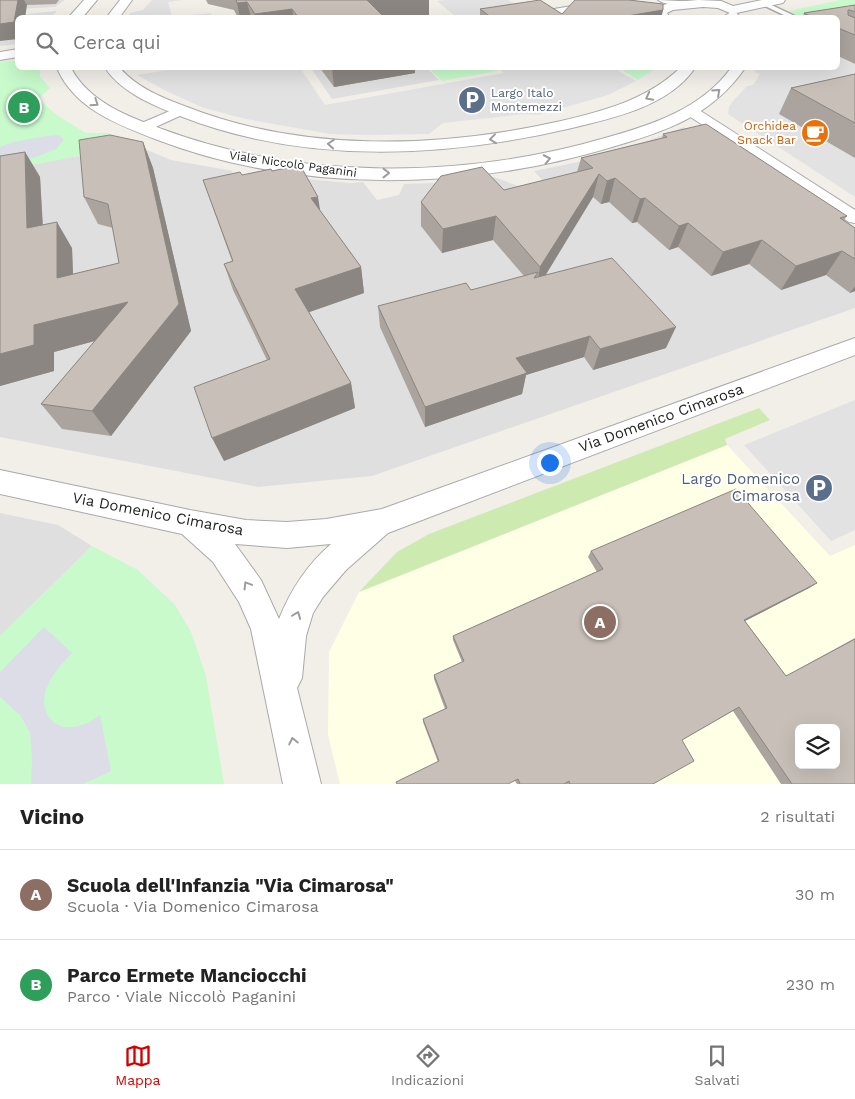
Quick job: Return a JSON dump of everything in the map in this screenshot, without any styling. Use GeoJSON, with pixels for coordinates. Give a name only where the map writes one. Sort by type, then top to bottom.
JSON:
{"type":"FeatureCollection","features":[{"type":"Feature","properties":{"kind":"street"},"geometry":{"type":"LineString","coordinates":[[77,15],[91,0]]}},
{"type":"Feature","properties":{"kind":"street"},"geometry":{"type":"LineString","coordinates":[[114,15],[126,0]]}},
{"type":"Feature","properties":{"kind":"street"},"geometry":{"type":"LineString","coordinates":[[536,15],[627,0]]}},
{"type":"Feature","properties":{"kind":"street"},"geometry":{"type":"LineString","coordinates":[[660,8],[713,3],[733,12],[778,0]]}},
{"type":"Feature","properties":{"kind":"street"},"geometry":{"type":"LineString","coordinates":[[0,56],[15,54]]}},
{"type":"Feature","properties":{"kind":"street","name":"Viale Niccolò Paganini"},"geometry":{"type":"LineString","coordinates":[[65,70],[69,80],[87,98],[112,114],[142,128],[185,144],[240,158],[303,168],[374,173],[453,172],[500,167],[559,156],[626,139],[661,126],[691,111],[721,89],[736,70]]}},
{"type":"Feature","properties":{"kind":"street","name":"Viale Niccolò Paganini"},"geometry":{"type":"LineString","coordinates":[[114,70],[123,80],[137,90],[179,111],[226,127],[279,138],[333,144],[385,146],[445,144],[498,139],[542,131],[594,118],[629,106],[656,93],[676,80],[686,70]]}},
{"type":"Feature","properties":{"kind":"street"},"geometry":{"type":"LineString","coordinates":[[142,128],[179,111]]}},
{"type":"Feature","properties":{"kind":"street"},"geometry":{"type":"LineString","coordinates":[[691,111],[855,218]]}},
{"type":"Feature","properties":{"kind":"street"},"geometry":{"type":"LineString","coordinates":[[594,118],[626,139]]}},
{"type":"Feature","properties":{"kind":"street","name":"Via Domenico Cimarosa"},"geometry":{"type":"LineString","coordinates":[[0,482],[190,523],[246,533],[287,535],[326,532],[382,522],[855,346]]}},
{"type":"Feature","properties":{"kind":"street"},"geometry":{"type":"LineString","coordinates":[[283,698],[290,635],[303,600],[326,568],[348,546],[382,522]]}},
{"type":"Feature","properties":{"kind":"street"},"geometry":{"type":"LineString","coordinates":[[190,523],[224,552],[250,591],[267,628],[302,784]]}},
{"type":"Feature","properties":{"kind":"lane"},"geometry":{"type":"LineString","coordinates":[[763,3],[789,15]]}},
{"type":"Feature","properties":{"kind":"shaded area"},"geometry":{"type":"Polygon","coordinates":[[[0,0],[65,0],[55,7],[19,9],[17,15],[15,15],[15,44],[0,46],[0,0]]]}},
{"type":"Feature","properties":{"kind":"shaded area"},"geometry":{"type":"Polygon","coordinates":[[[152,0],[182,0],[168,2],[171,15],[129,15],[130,13],[143,10],[152,0]]]}},
{"type":"Feature","properties":{"kind":"shaded area"},"geometry":{"type":"Polygon","coordinates":[[[508,0],[525,11],[498,15],[454,15],[437,1],[508,0]]]}},
{"type":"Feature","properties":{"kind":"shaded area"},"geometry":{"type":"Polygon","coordinates":[[[57,11],[53,15],[17,15],[57,11]]]}},
{"type":"Feature","properties":{"kind":"shaded area"},"geometry":{"type":"Polygon","coordinates":[[[211,13],[212,15],[192,15],[211,13]]]}},
{"type":"Feature","properties":{"kind":"shaded area"},"geometry":{"type":"Polygon","coordinates":[[[840,57],[855,64],[855,197],[728,114],[729,107],[733,101],[747,86],[753,85],[760,74],[755,72],[756,70],[840,70],[840,57]]]}},
{"type":"Feature","properties":{"kind":"shaded area","name":"Largo Italo Montemezzi"},"geometry":{"type":"Polygon","coordinates":[[[168,70],[301,70],[325,105],[504,73],[500,70],[617,70],[636,81],[608,95],[538,115],[525,114],[443,123],[429,134],[366,135],[330,134],[246,119],[204,108],[166,91],[137,75],[168,70]]]}},
{"type":"Feature","properties":{"kind":"shaded area"},"geometry":{"type":"Polygon","coordinates":[[[312,70],[429,70],[439,80],[332,99],[312,70]]]}},
{"type":"Feature","properties":{"kind":"shaded area"},"geometry":{"type":"Polygon","coordinates":[[[684,127],[855,244],[855,308],[372,476],[258,487],[0,437],[0,171],[135,145],[171,160],[233,171],[228,176],[272,176],[350,183],[363,182],[377,200],[399,195],[404,184],[464,182],[494,177],[518,186],[543,181],[534,171],[588,160],[631,147],[684,127]]]}},
{"type":"Feature","properties":{"kind":"shaded area"},"geometry":{"type":"Polygon","coordinates":[[[59,135],[64,140],[56,149],[33,158],[0,165],[0,147],[13,142],[59,135]]]}},
{"type":"Feature","properties":{"kind":"shaded area","name":"Largo Domenico Cimarosa"},"geometry":{"type":"Polygon","coordinates":[[[855,400],[855,530],[831,541],[744,445],[855,400]]]}},
{"type":"Feature","properties":{"kind":"shaded area"},"geometry":{"type":"Polygon","coordinates":[[[727,445],[830,556],[855,545],[855,784],[340,784],[328,735],[329,652],[359,592],[727,445]]]}},
{"type":"Feature","properties":{"kind":"shaded area"},"geometry":{"type":"Polygon","coordinates":[[[0,513],[58,525],[92,546],[0,636],[0,513]]]}},
{"type":"Feature","properties":{"kind":"shaded area"},"geometry":{"type":"Polygon","coordinates":[[[44,627],[72,653],[50,680],[45,692],[44,704],[47,715],[54,723],[63,727],[75,727],[88,723],[100,715],[111,771],[83,784],[31,784],[30,732],[20,715],[0,697],[0,672],[44,627]]]}},
{"type":"Feature","properties":{"kind":"green space"},"geometry":{"type":"Polygon","coordinates":[[[840,0],[855,0],[855,20],[840,19],[840,15],[797,15],[789,11],[840,0]]]}},
{"type":"Feature","properties":{"kind":"green space"},"geometry":{"type":"Polygon","coordinates":[[[15,60],[15,70],[40,70],[40,77],[50,88],[38,99],[58,116],[86,133],[108,133],[135,145],[0,171],[0,62],[15,60]]]}},
{"type":"Feature","properties":{"kind":"green space"},"geometry":{"type":"Polygon","coordinates":[[[431,70],[497,71],[442,81],[431,70]]]}},
{"type":"Feature","properties":{"kind":"green space"},"geometry":{"type":"Polygon","coordinates":[[[622,70],[653,70],[638,80],[622,70]]]}},
{"type":"Feature","properties":{"kind":"green space"},"geometry":{"type":"Polygon","coordinates":[[[759,408],[770,420],[725,439],[727,445],[359,592],[397,552],[429,534],[759,408]]]}},
{"type":"Feature","properties":{"kind":"green space"},"geometry":{"type":"Polygon","coordinates":[[[92,546],[138,570],[175,605],[191,632],[206,676],[224,784],[0,784],[0,636],[92,546]]]}},
{"type":"Feature","properties":{"kind":"building"},"geometry":{"type":"Polygon","coordinates":[[[0,0],[18,0],[14,22],[0,24],[0,0]]]}},
{"type":"Feature","properties":{"kind":"building"},"geometry":{"type":"Polygon","coordinates":[[[236,0],[367,0],[382,15],[297,15],[292,9],[255,14],[247,2],[237,3],[236,0]]]}},
{"type":"Feature","properties":{"kind":"building"},"geometry":{"type":"Polygon","coordinates":[[[540,0],[562,14],[575,0],[629,0],[663,4],[663,10],[633,15],[488,15],[480,9],[540,0]]]}},
{"type":"Feature","properties":{"kind":"building"},"geometry":{"type":"Polygon","coordinates":[[[855,5],[855,12],[848,10],[848,15],[855,18],[855,35],[840,29],[840,15],[808,15],[804,13],[855,5]]]}},
{"type":"Feature","properties":{"kind":"building"},"geometry":{"type":"Polygon","coordinates":[[[855,74],[855,123],[791,88],[855,74]]]}},
{"type":"Feature","properties":{"kind":"building"},"geometry":{"type":"Polygon","coordinates":[[[706,124],[847,216],[840,218],[855,228],[855,259],[842,251],[796,266],[762,240],[723,252],[688,223],[679,226],[645,198],[640,199],[615,178],[607,181],[599,174],[540,267],[496,216],[443,229],[421,202],[441,176],[482,167],[504,190],[593,168],[581,158],[667,137],[663,134],[706,124]]]}},
{"type":"Feature","properties":{"kind":"building"},"geometry":{"type":"Polygon","coordinates":[[[110,135],[143,142],[179,304],[92,411],[41,404],[128,302],[34,325],[34,345],[0,354],[0,156],[25,152],[27,228],[57,222],[57,278],[119,263],[108,204],[84,197],[79,140],[110,135]]]}},
{"type":"Feature","properties":{"kind":"building"},"geometry":{"type":"Polygon","coordinates":[[[300,165],[318,197],[311,198],[361,267],[295,289],[351,383],[212,438],[194,387],[270,359],[224,264],[233,261],[203,180],[240,172],[242,175],[300,165]]]}},
{"type":"Feature","properties":{"kind":"building"},"geometry":{"type":"Polygon","coordinates":[[[612,258],[676,327],[600,349],[590,336],[516,358],[527,373],[425,407],[378,306],[466,283],[471,290],[538,272],[534,278],[612,258]]]}},
{"type":"Feature","properties":{"kind":"building"},"geometry":{"type":"Polygon","coordinates":[[[736,489],[817,583],[744,620],[786,676],[855,639],[855,784],[792,784],[739,707],[682,740],[694,761],[653,784],[570,784],[569,781],[564,784],[520,784],[518,779],[508,784],[397,784],[396,782],[439,761],[423,719],[447,708],[434,675],[464,661],[453,636],[603,569],[591,551],[736,489]]]}},
{"type":"Feature","properties":{"kind":"place","name":"Largo Italo Montemezzi"},"geometry":{"type":"Point","coordinates":[472,100]}},
{"type":"Feature","properties":{"kind":"place","name":"Parco Ermete Manciocchi"},"geometry":{"type":"Point","coordinates":[24,107]}},
{"type":"Feature","properties":{"kind":"place","name":"Orchidea Snack Bar"},"geometry":{"type":"Point","coordinates":[815,133]}},
{"type":"Feature","properties":{"kind":"place","name":"Largo Domenico Cimarosa"},"geometry":{"type":"Point","coordinates":[819,488]}},
{"type":"Feature","properties":{"kind":"place","name":"Scuola dell'Infanzia \"Via Cimarosa\""},"geometry":{"type":"Point","coordinates":[600,622]}}]}
